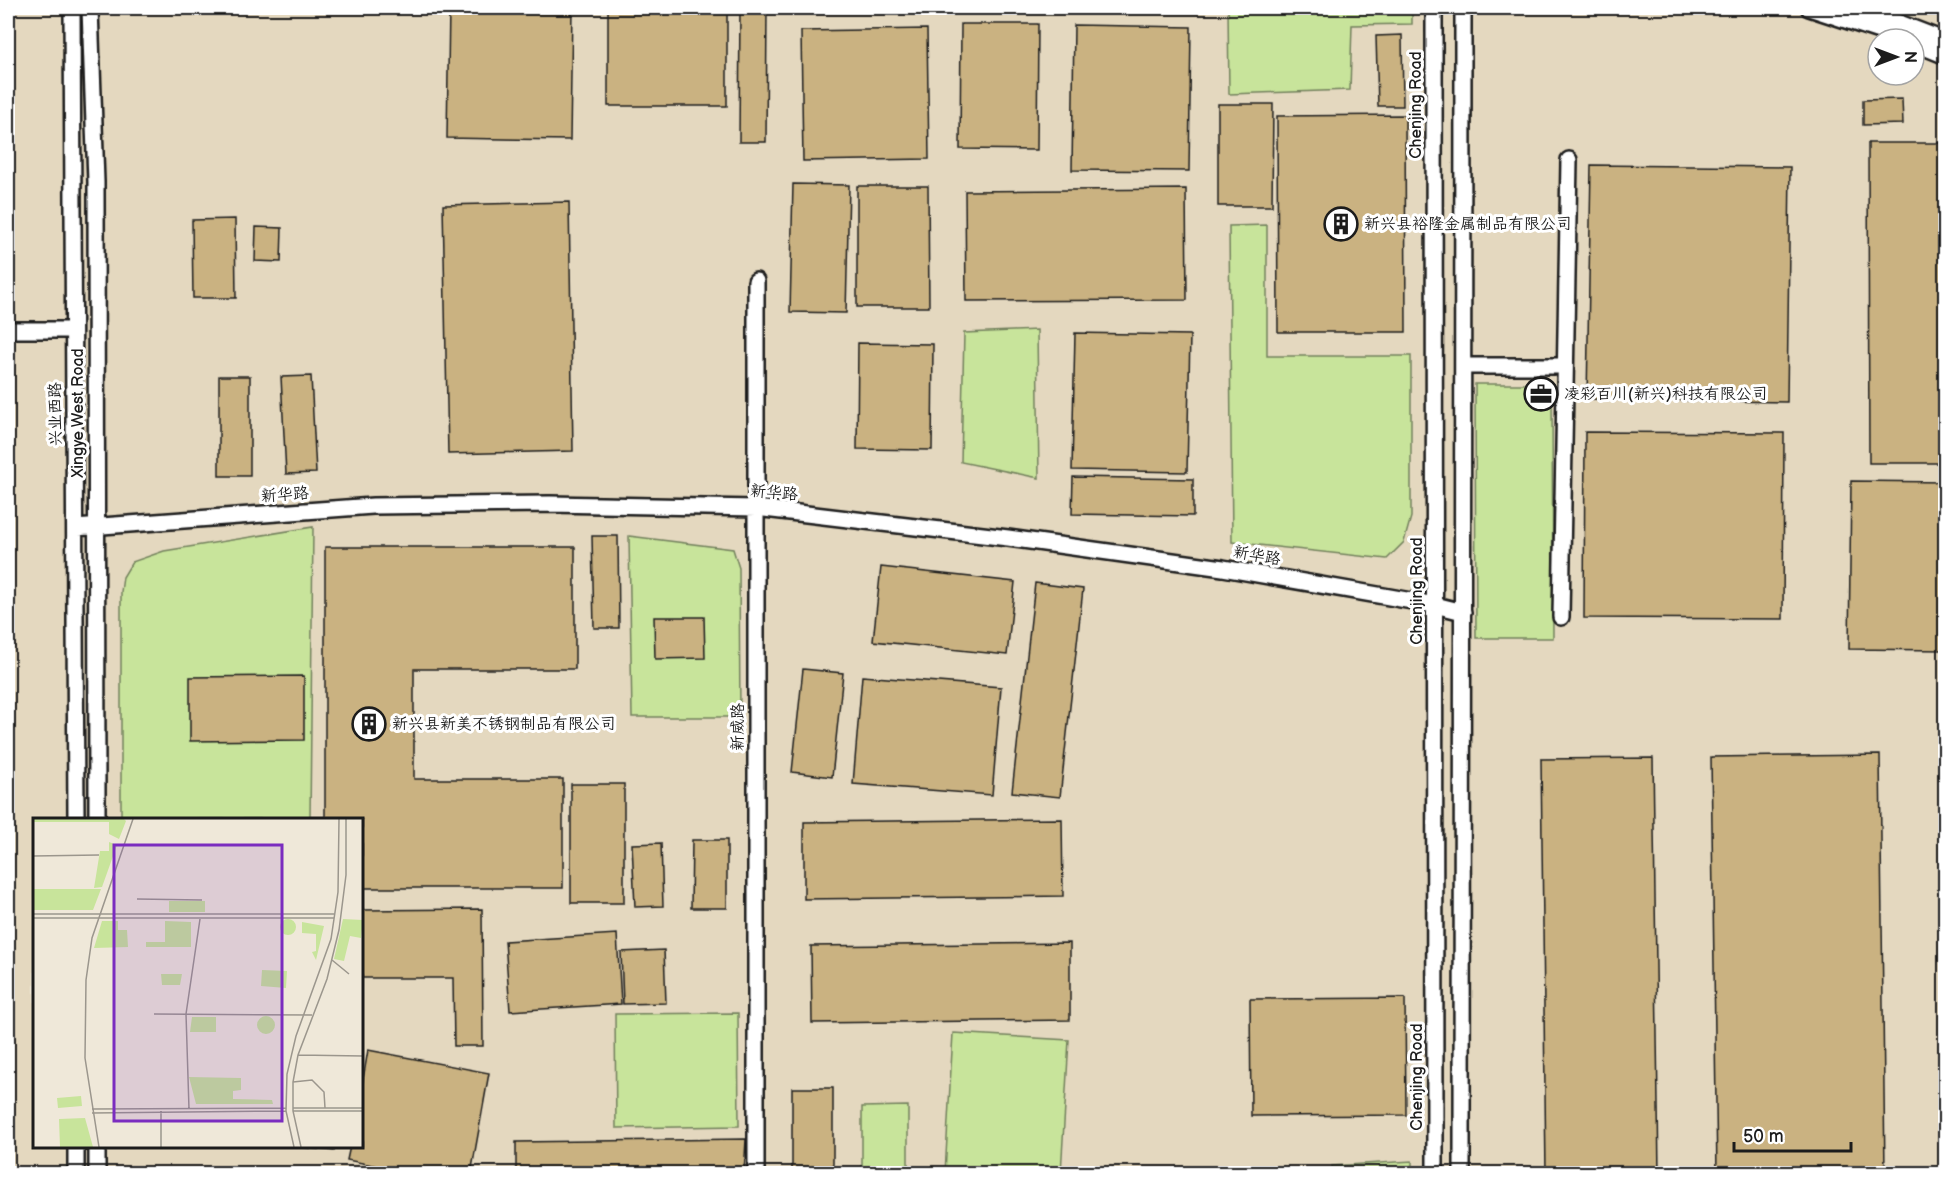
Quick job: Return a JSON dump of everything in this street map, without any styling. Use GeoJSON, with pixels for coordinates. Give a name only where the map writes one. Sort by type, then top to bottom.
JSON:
{"type":"FeatureCollection","features":[{"type":"Feature","properties":{"kind":"street","name":"兴业西路"},"geometry":{"type":"LineString","coordinates":[[72,8],[76,818]]}},
{"type":"Feature","properties":{"kind":"street","name":"Xingye West Road"},"geometry":{"type":"LineString","coordinates":[[90,8],[96,182],[97,818]]}},
{"type":"Feature","properties":{"kind":"street","name":"Chenjing Road"},"geometry":{"type":"LineString","coordinates":[[1434,8],[1435,1173]]}},
{"type":"Feature","properties":{"kind":"street"},"geometry":{"type":"LineString","coordinates":[[1462,1173],[1463,8]]}},
{"type":"Feature","properties":{"kind":"street"},"geometry":{"type":"LineString","coordinates":[[1809,8],[1867,27]]}},
{"type":"Feature","properties":{"kind":"street"},"geometry":{"type":"LineString","coordinates":[[1853,8],[1946,41]]}},
{"type":"Feature","properties":{"kind":"street"},"geometry":{"type":"LineString","coordinates":[[1926,48],[1946,56]]}},
{"type":"Feature","properties":{"kind":"street"},"geometry":{"type":"LineString","coordinates":[[1562,617],[1569,160]]}},
{"type":"Feature","properties":{"kind":"street","name":"新威路"},"geometry":{"type":"LineString","coordinates":[[756,281],[756,1173]]}},
{"type":"Feature","properties":{"kind":"street"},"geometry":{"type":"LineString","coordinates":[[8,330],[73,330]]}},
{"type":"Feature","properties":{"kind":"street"},"geometry":{"type":"LineString","coordinates":[[1463,366],[1565,366]]}},
{"type":"Feature","properties":{"kind":"street","name":"新华路"},"geometry":{"type":"LineString","coordinates":[[75,528],[373,506],[550,504],[756,508],[1008,538],[1222,568],[1435,605],[1463,612]]}},
{"type":"Feature","properties":{"kind":"street"},"geometry":{"type":"LineString","coordinates":[[76,1148],[76,1173]]}},
{"type":"Feature","properties":{"kind":"street"},"geometry":{"type":"LineString","coordinates":[[97,1148],[98,1173]]}},
{"type":"Feature","properties":{"kind":"shaded area"},"geometry":{"type":"Polygon","coordinates":[[[8,8],[1945,8],[1945,1173],[8,1173],[8,8]]]}},
{"type":"Feature","properties":{"kind":"green space"},"geometry":{"type":"Polygon","coordinates":[[[1228,8],[1412,8],[1412,24],[1352,25],[1350,90],[1229,94],[1228,8]]]}},
{"type":"Feature","properties":{"kind":"green space"},"geometry":{"type":"Polygon","coordinates":[[[1918,8],[1945,8],[1945,18],[1918,8]]]}},
{"type":"Feature","properties":{"kind":"green space"},"geometry":{"type":"Polygon","coordinates":[[[1267,225],[1267,356],[1411,356],[1411,517],[1404,542],[1387,559],[1232,542],[1229,226],[1267,225]]]}},
{"type":"Feature","properties":{"kind":"green space"},"geometry":{"type":"Polygon","coordinates":[[[1037,330],[1039,478],[961,462],[964,333],[1037,330]]]}},
{"type":"Feature","properties":{"kind":"green space"},"geometry":{"type":"Polygon","coordinates":[[[1475,384],[1552,384],[1553,638],[1476,638],[1475,384]]]}},
{"type":"Feature","properties":{"kind":"green space"},"geometry":{"type":"Polygon","coordinates":[[[313,527],[310,818],[121,818],[121,592],[123,577],[132,562],[164,551],[313,527]]]}},
{"type":"Feature","properties":{"kind":"green space"},"geometry":{"type":"Polygon","coordinates":[[[629,536],[733,549],[739,568],[740,717],[632,717],[629,536]]]}},
{"type":"Feature","properties":{"kind":"green space"},"geometry":{"type":"Polygon","coordinates":[[[738,1013],[739,1126],[616,1128],[615,1014],[738,1013]]]}},
{"type":"Feature","properties":{"kind":"green space"},"geometry":{"type":"Polygon","coordinates":[[[953,1033],[1069,1040],[1061,1173],[945,1173],[953,1033]]]}},
{"type":"Feature","properties":{"kind":"green space"},"geometry":{"type":"Polygon","coordinates":[[[908,1106],[908,1173],[862,1173],[862,1107],[908,1106]]]}},
{"type":"Feature","properties":{"kind":"green space"},"geometry":{"type":"Polygon","coordinates":[[[1412,1161],[1412,1173],[1333,1173],[1332,1166],[1412,1161]]]}},
{"type":"Feature","properties":{"kind":"building"},"geometry":{"type":"Polygon","coordinates":[[[449,8],[572,8],[570,140],[447,138],[449,8]]]}},
{"type":"Feature","properties":{"kind":"building"},"geometry":{"type":"Polygon","coordinates":[[[608,8],[727,8],[727,106],[608,106],[608,8]]]}},
{"type":"Feature","properties":{"kind":"building"},"geometry":{"type":"Polygon","coordinates":[[[740,8],[767,8],[766,142],[739,142],[740,8]]]}},
{"type":"Feature","properties":{"kind":"building"},"geometry":{"type":"Polygon","coordinates":[[[961,24],[1038,24],[1037,150],[960,149],[961,24]]]}},
{"type":"Feature","properties":{"kind":"building"},"geometry":{"type":"Polygon","coordinates":[[[1074,25],[1191,27],[1189,171],[1072,170],[1074,25]]]}},
{"type":"Feature","properties":{"kind":"building"},"geometry":{"type":"Polygon","coordinates":[[[927,29],[929,159],[803,161],[801,31],[927,29]]]}},
{"type":"Feature","properties":{"kind":"building"},"geometry":{"type":"Polygon","coordinates":[[[1402,35],[1403,106],[1378,106],[1376,36],[1402,35]]]}},
{"type":"Feature","properties":{"kind":"building"},"geometry":{"type":"Polygon","coordinates":[[[1902,99],[1903,124],[1863,125],[1863,100],[1902,99]]]}},
{"type":"Feature","properties":{"kind":"building"},"geometry":{"type":"Polygon","coordinates":[[[1218,104],[1273,104],[1272,206],[1218,206],[1218,104]]]}},
{"type":"Feature","properties":{"kind":"building","name":"新兴县裕隆金属制品有限公司"},"geometry":{"type":"Polygon","coordinates":[[[1405,115],[1406,332],[1278,332],[1277,116],[1405,115]]]}},
{"type":"Feature","properties":{"kind":"building"},"geometry":{"type":"Polygon","coordinates":[[[1868,143],[1946,143],[1946,463],[1869,463],[1868,143]]]}},
{"type":"Feature","properties":{"kind":"building"},"geometry":{"type":"Polygon","coordinates":[[[1591,165],[1790,167],[1787,402],[1587,399],[1591,165]]]}},
{"type":"Feature","properties":{"kind":"building"},"geometry":{"type":"Polygon","coordinates":[[[793,184],[849,185],[846,313],[790,312],[793,184]]]}},
{"type":"Feature","properties":{"kind":"building"},"geometry":{"type":"Polygon","coordinates":[[[857,186],[928,186],[929,307],[857,307],[857,186]]]}},
{"type":"Feature","properties":{"kind":"building"},"geometry":{"type":"Polygon","coordinates":[[[1186,189],[1187,300],[966,301],[965,191],[1186,189]]]}},
{"type":"Feature","properties":{"kind":"building"},"geometry":{"type":"Polygon","coordinates":[[[569,202],[573,451],[448,454],[443,205],[569,202]]]}},
{"type":"Feature","properties":{"kind":"building"},"geometry":{"type":"Polygon","coordinates":[[[235,219],[236,298],[193,298],[192,220],[235,219]]]}},
{"type":"Feature","properties":{"kind":"building"},"geometry":{"type":"Polygon","coordinates":[[[256,227],[282,228],[281,262],[255,261],[256,227]]]}},
{"type":"Feature","properties":{"kind":"building"},"geometry":{"type":"Polygon","coordinates":[[[1075,333],[1190,335],[1187,472],[1072,470],[1075,333]]]}},
{"type":"Feature","properties":{"kind":"building"},"geometry":{"type":"Polygon","coordinates":[[[858,343],[933,344],[932,450],[857,449],[858,343]]]}},
{"type":"Feature","properties":{"kind":"building"},"geometry":{"type":"Polygon","coordinates":[[[219,376],[250,376],[250,476],[219,476],[219,376]]]}},
{"type":"Feature","properties":{"kind":"building"},"geometry":{"type":"Polygon","coordinates":[[[311,376],[316,473],[286,474],[281,377],[311,376]]]}},
{"type":"Feature","properties":{"kind":"building"},"geometry":{"type":"Polygon","coordinates":[[[1585,432],[1784,433],[1783,619],[1584,618],[1585,432]]]}},
{"type":"Feature","properties":{"kind":"building"},"geometry":{"type":"Polygon","coordinates":[[[1073,477],[1193,479],[1193,516],[1072,514],[1073,477]]]}},
{"type":"Feature","properties":{"kind":"building"},"geometry":{"type":"Polygon","coordinates":[[[1851,481],[1946,482],[1946,650],[1849,649],[1851,481]]]}},
{"type":"Feature","properties":{"kind":"building"},"geometry":{"type":"Polygon","coordinates":[[[592,536],[618,536],[619,628],[594,628],[592,536]]]}},
{"type":"Feature","properties":{"kind":"building","name":"新兴县新美不锈钢制品有限公司"},"geometry":{"type":"Polygon","coordinates":[[[325,547],[575,547],[575,669],[414,669],[414,779],[563,779],[563,888],[363,888],[363,818],[325,818],[325,547]]]}},
{"type":"Feature","properties":{"kind":"building"},"geometry":{"type":"Polygon","coordinates":[[[881,567],[1015,582],[1007,655],[873,641],[881,567]]]}},
{"type":"Feature","properties":{"kind":"building"},"geometry":{"type":"Polygon","coordinates":[[[1035,583],[1083,589],[1060,797],[1012,792],[1035,583]]]}},
{"type":"Feature","properties":{"kind":"building"},"geometry":{"type":"Polygon","coordinates":[[[654,617],[704,617],[705,658],[655,659],[654,617]]]}},
{"type":"Feature","properties":{"kind":"building"},"geometry":{"type":"Polygon","coordinates":[[[803,669],[843,673],[832,777],[792,772],[803,669]]]}},
{"type":"Feature","properties":{"kind":"building"},"geometry":{"type":"Polygon","coordinates":[[[304,676],[304,740],[190,741],[190,677],[304,676]]]}},
{"type":"Feature","properties":{"kind":"building"},"geometry":{"type":"Polygon","coordinates":[[[862,676],[1001,687],[992,795],[853,784],[862,676]]]}},
{"type":"Feature","properties":{"kind":"building"},"geometry":{"type":"Polygon","coordinates":[[[1880,755],[1885,1174],[1717,1174],[1711,757],[1880,755]]]}},
{"type":"Feature","properties":{"kind":"building"},"geometry":{"type":"Polygon","coordinates":[[[1653,758],[1659,1174],[1546,1174],[1541,759],[1653,758]]]}},
{"type":"Feature","properties":{"kind":"building"},"geometry":{"type":"Polygon","coordinates":[[[571,784],[624,784],[624,903],[571,903],[571,784]]]}},
{"type":"Feature","properties":{"kind":"building"},"geometry":{"type":"Polygon","coordinates":[[[1062,819],[1063,896],[804,899],[804,822],[1062,819]]]}},
{"type":"Feature","properties":{"kind":"building"},"geometry":{"type":"Polygon","coordinates":[[[692,840],[727,840],[727,908],[691,908],[692,840]]]}},
{"type":"Feature","properties":{"kind":"building"},"geometry":{"type":"Polygon","coordinates":[[[661,843],[663,906],[635,907],[632,844],[661,843]]]}},
{"type":"Feature","properties":{"kind":"building"},"geometry":{"type":"Polygon","coordinates":[[[482,909],[483,1046],[454,1046],[453,978],[363,978],[363,910],[482,909]]]}},
{"type":"Feature","properties":{"kind":"building"},"geometry":{"type":"Polygon","coordinates":[[[617,934],[621,1004],[510,1011],[505,941],[617,934]]]}},
{"type":"Feature","properties":{"kind":"building"},"geometry":{"type":"Polygon","coordinates":[[[1070,943],[1070,1020],[812,1023],[811,946],[1070,943]]]}},
{"type":"Feature","properties":{"kind":"building"},"geometry":{"type":"Polygon","coordinates":[[[664,950],[666,1003],[623,1004],[621,952],[664,950]]]}},
{"type":"Feature","properties":{"kind":"building"},"geometry":{"type":"Polygon","coordinates":[[[1405,998],[1406,1115],[1251,1116],[1250,999],[1405,998]]]}},
{"type":"Feature","properties":{"kind":"building"},"geometry":{"type":"Polygon","coordinates":[[[368,1050],[489,1073],[471,1174],[418,1174],[347,1160],[350,1148],[363,1148],[363,1079],[368,1050]]]}},
{"type":"Feature","properties":{"kind":"building"},"geometry":{"type":"Polygon","coordinates":[[[792,1088],[833,1088],[833,1174],[792,1174],[792,1088]]]}},
{"type":"Feature","properties":{"kind":"building"},"geometry":{"type":"Polygon","coordinates":[[[746,1139],[744,1174],[516,1174],[516,1142],[746,1139]]]}},
{"type":"Feature","properties":{"kind":"building"},"geometry":{"type":"Polygon","coordinates":[[[309,1148],[335,1148],[334,1151],[309,1148]]]}},
{"type":"Feature","properties":{"kind":"place","name":"新兴县裕隆金属制品有限公司"},"geometry":{"type":"Point","coordinates":[1341,224]}},
{"type":"Feature","properties":{"kind":"place","name":"凌彩百川(新兴)科技有限公司"},"geometry":{"type":"Point","coordinates":[1541,394]}},
{"type":"Feature","properties":{"kind":"place","name":"新兴县新美不锈钢制品有限公司"},"geometry":{"type":"Point","coordinates":[369,724]}}]}
